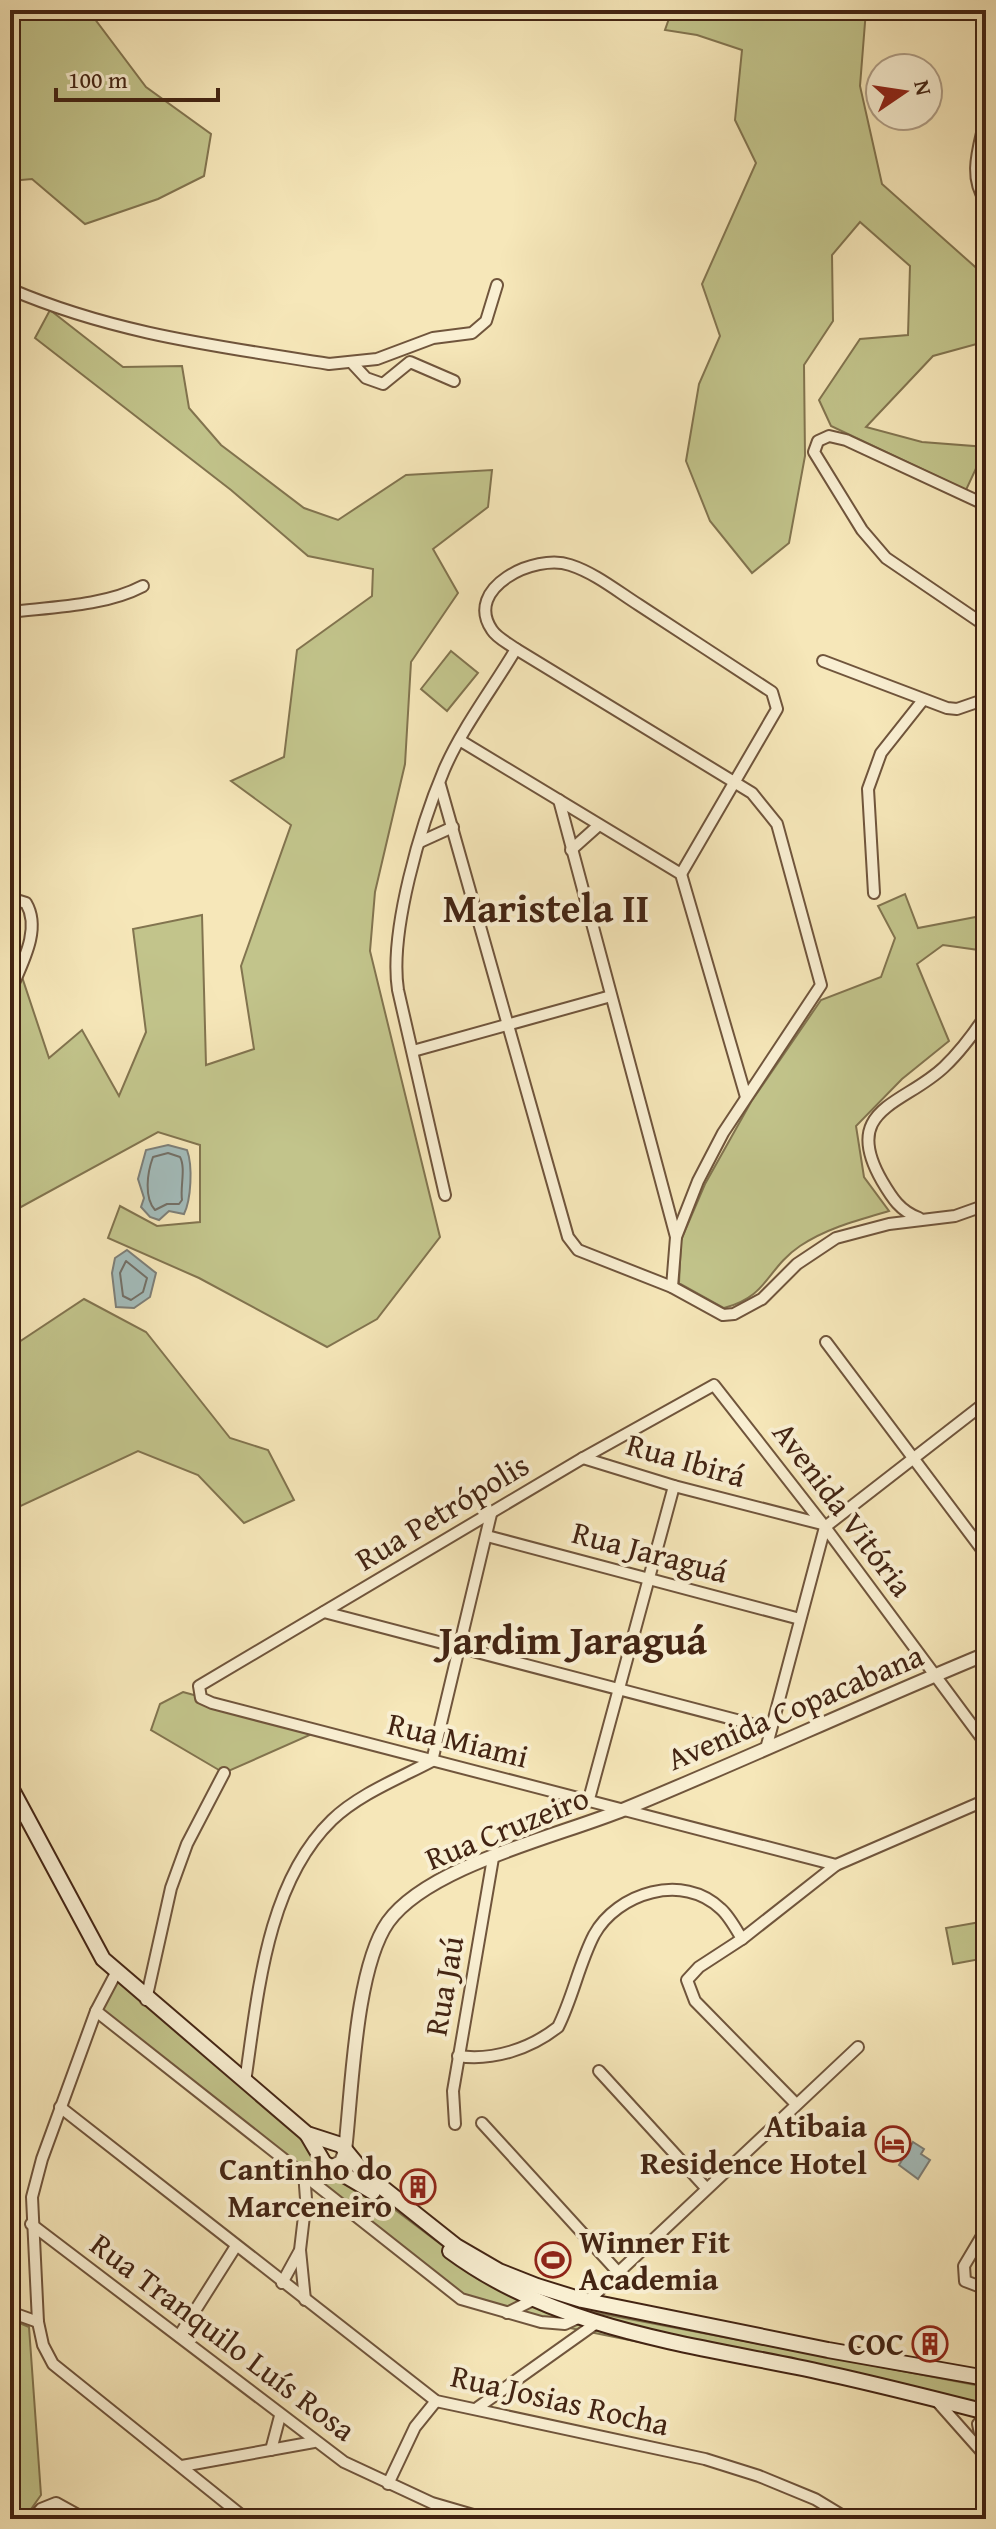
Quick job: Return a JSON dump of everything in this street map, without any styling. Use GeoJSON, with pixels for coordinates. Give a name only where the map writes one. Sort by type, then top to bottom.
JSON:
{"type":"FeatureCollection","features":[{"type":"Feature","properties":{"kind":"main road"},"geometry":{"type":"LineString","coordinates":[[10,1786],[99,1954],[116,1973],[307,2134],[326,2161],[359,2181],[490,2279],[595,2324],[841,2376],[986,2414]]}},
{"type":"Feature","properties":{"kind":"main road"},"geometry":{"type":"LineString","coordinates":[[307,2134],[337,2143],[364,2173],[456,2246],[499,2271],[588,2301],[986,2378]]}},
{"type":"Feature","properties":{"kind":"main road"},"geometry":{"type":"LineString","coordinates":[[595,2324],[630,2309]]}},
{"type":"Feature","properties":{"kind":"main road"},"geometry":{"type":"LineString","coordinates":[[694,2347],[696,2334],[713,2326]]}},
{"type":"Feature","properties":{"kind":"street"},"geometry":{"type":"LineString","coordinates":[[986,115],[974,172],[977,189],[986,202]]}},
{"type":"Feature","properties":{"kind":"street"},"geometry":{"type":"LineString","coordinates":[[10,289],[85,318],[144,335],[329,364],[353,364],[433,338],[472,333],[486,321],[497,285]]}},
{"type":"Feature","properties":{"kind":"street"},"geometry":{"type":"LineString","coordinates":[[353,364],[366,378],[383,384],[410,362],[454,381]]}},
{"type":"Feature","properties":{"kind":"street"},"geometry":{"type":"LineString","coordinates":[[986,505],[846,440],[829,436],[818,441],[814,452],[819,466],[886,558],[986,626]]}},
{"type":"Feature","properties":{"kind":"street"},"geometry":{"type":"LineString","coordinates":[[672,1287],[676,1237],[698,1181],[746,1097],[816,996],[821,973],[777,824],[752,793],[734,782],[516,649],[489,626],[486,614],[499,583],[531,563],[550,560],[586,571],[772,692],[777,709],[734,782],[681,874]]}},
{"type":"Feature","properties":{"kind":"street"},"geometry":{"type":"LineString","coordinates":[[10,612],[99,600],[129,594],[143,586]]}},
{"type":"Feature","properties":{"kind":"street"},"geometry":{"type":"LineString","coordinates":[[445,1195],[398,990],[395,955],[420,842],[445,767],[516,649]]}},
{"type":"Feature","properties":{"kind":"street"},"geometry":{"type":"LineString","coordinates":[[823,661],[923,700],[957,709],[986,699]]}},
{"type":"Feature","properties":{"kind":"street"},"geometry":{"type":"LineString","coordinates":[[874,893],[868,789],[881,753],[923,700]]}},
{"type":"Feature","properties":{"kind":"street"},"geometry":{"type":"LineString","coordinates":[[461,741],[681,874],[746,1097]]}},
{"type":"Feature","properties":{"kind":"street"},"geometry":{"type":"LineString","coordinates":[[440,785],[568,1237],[589,1256],[672,1287],[723,1315],[746,1310],[797,1264],[836,1238],[889,1224],[955,1216],[986,1205]]}},
{"type":"Feature","properties":{"kind":"street"},"geometry":{"type":"LineString","coordinates":[[559,800],[676,1237]]}},
{"type":"Feature","properties":{"kind":"street"},"geometry":{"type":"LineString","coordinates":[[571,850],[599,825]]}},
{"type":"Feature","properties":{"kind":"street"},"geometry":{"type":"LineString","coordinates":[[420,842],[453,827]]}},
{"type":"Feature","properties":{"kind":"street"},"geometry":{"type":"LineString","coordinates":[[10,898],[26,903],[33,914],[33,931],[10,992]]}},
{"type":"Feature","properties":{"kind":"street"},"geometry":{"type":"LineString","coordinates":[[413,1051],[611,996]]}},
{"type":"Feature","properties":{"kind":"street"},"geometry":{"type":"LineString","coordinates":[[925,1220],[907,1214],[893,1200],[872,1163],[868,1141],[871,1122],[897,1097],[943,1069],[986,1015]]}},
{"type":"Feature","properties":{"kind":"street"},"geometry":{"type":"LineString","coordinates":[[826,1342],[986,1555]]}},
{"type":"Feature","properties":{"kind":"street","name":"Rua Petrópolis"},"geometry":{"type":"LineString","coordinates":[[199,1686],[583,1458],[714,1385]]}},
{"type":"Feature","properties":{"kind":"street","name":"Avenida Vitória"},"geometry":{"type":"LineString","coordinates":[[714,1385],[824,1525],[986,1744]]}},
{"type":"Feature","properties":{"kind":"street"},"geometry":{"type":"LineString","coordinates":[[767,1745],[824,1525],[986,1402]]}},
{"type":"Feature","properties":{"kind":"street","name":"Rua Ibirá"},"geometry":{"type":"LineString","coordinates":[[583,1458],[674,1486],[824,1525]]}},
{"type":"Feature","properties":{"kind":"street"},"geometry":{"type":"LineString","coordinates":[[589,1799],[674,1486]]}},
{"type":"Feature","properties":{"kind":"street"},"geometry":{"type":"LineString","coordinates":[[245,2082],[274,1924],[310,1844],[334,1818],[432,1761],[491,1514]]}},
{"type":"Feature","properties":{"kind":"street","name":"Rua Jaraguá"},"geometry":{"type":"LineString","coordinates":[[487,1536],[800,1619]]}},
{"type":"Feature","properties":{"kind":"street"},"geometry":{"type":"LineString","coordinates":[[324,1612],[771,1729]]}},
{"type":"Feature","properties":{"kind":"street","name":"Avenida Copacabana"},"geometry":{"type":"LineString","coordinates":[[625,1809],[767,1745],[986,1654]]}},
{"type":"Feature","properties":{"kind":"street","name":"Rua Miami"},"geometry":{"type":"LineString","coordinates":[[199,1686],[201,1698],[212,1703],[836,1865]]}},
{"type":"Feature","properties":{"kind":"street"},"geometry":{"type":"LineString","coordinates":[[146,2000],[171,1888],[187,1844],[224,1773]]}},
{"type":"Feature","properties":{"kind":"street"},"geometry":{"type":"LineString","coordinates":[[796,2104],[689,1991],[687,1980],[692,1972],[742,1939],[836,1865],[986,1800]]}},
{"type":"Feature","properties":{"kind":"street","name":"Rua Cruzeiro"},"geometry":{"type":"LineString","coordinates":[[345,2151],[372,1950],[389,1920],[417,1894],[446,1877],[625,1809]]}},
{"type":"Feature","properties":{"kind":"street","name":"Rua Jaú"},"geometry":{"type":"LineString","coordinates":[[455,2124],[453,2091],[458,2056],[493,1858]]}},
{"type":"Feature","properties":{"kind":"street"},"geometry":{"type":"LineString","coordinates":[[458,2056],[479,2059],[497,2056],[546,2036],[558,2027],[596,1932],[609,1915],[634,1898],[668,1890],[697,1895],[721,1908],[742,1939]]}},
{"type":"Feature","properties":{"kind":"street"},"geometry":{"type":"LineString","coordinates":[[116,1973],[96,2011],[60,2107],[32,2197],[38,2322],[43,2345],[53,2364],[246,2519]]}},
{"type":"Feature","properties":{"kind":"street"},"geometry":{"type":"LineString","coordinates":[[96,2011],[304,2172],[461,2299],[505,2314],[557,2324],[578,2318]]}},
{"type":"Feature","properties":{"kind":"street"},"geometry":{"type":"LineString","coordinates":[[588,2301],[858,2047]]}},
{"type":"Feature","properties":{"kind":"street"},"geometry":{"type":"LineString","coordinates":[[599,2071],[706,2188]]}},
{"type":"Feature","properties":{"kind":"street","name":"Rua Josias Rocha"},"geometry":{"type":"LineString","coordinates":[[60,2107],[436,2401],[705,2459],[759,2476],[815,2499],[848,2519]]}},
{"type":"Feature","properties":{"kind":"street"},"geometry":{"type":"LineString","coordinates":[[345,2151],[341,2162],[326,2161],[320,2148],[348,2123]]}},
{"type":"Feature","properties":{"kind":"street"},"geometry":{"type":"LineString","coordinates":[[482,2123],[617,2271]]}},
{"type":"Feature","properties":{"kind":"street"},"geometry":{"type":"LineString","coordinates":[[304,2172],[306,2199],[300,2250],[305,2300]]}},
{"type":"Feature","properties":{"kind":"street"},"geometry":{"type":"LineString","coordinates":[[306,2199],[326,2190]]}},
{"type":"Feature","properties":{"kind":"street","name":"Rua Tranquilo Luís Rosa"},"geometry":{"type":"LineString","coordinates":[[31,2224],[344,2462],[432,2503],[487,2519]]}},
{"type":"Feature","properties":{"kind":"street"},"geometry":{"type":"LineString","coordinates":[[986,2229],[964,2266],[965,2281],[986,2289]]}},
{"type":"Feature","properties":{"kind":"street"},"geometry":{"type":"LineString","coordinates":[[179,2336],[236,2246]]}},
{"type":"Feature","properties":{"kind":"street"},"geometry":{"type":"LineString","coordinates":[[282,2283],[300,2250]]}},
{"type":"Feature","properties":{"kind":"street"},"geometry":{"type":"LineString","coordinates":[[505,2314],[533,2300]]}},
{"type":"Feature","properties":{"kind":"street"},"geometry":{"type":"LineString","coordinates":[[10,2312],[38,2322]]}},
{"type":"Feature","properties":{"kind":"street"},"geometry":{"type":"LineString","coordinates":[[557,2324],[559,2347]]}},
{"type":"Feature","properties":{"kind":"street"},"geometry":{"type":"LineString","coordinates":[[477,2408],[595,2324]]}},
{"type":"Feature","properties":{"kind":"street"},"geometry":{"type":"LineString","coordinates":[[935,2399],[984,2456]]}},
{"type":"Feature","properties":{"kind":"street"},"geometry":{"type":"LineString","coordinates":[[388,2484],[415,2427],[436,2401]]}},
{"type":"Feature","properties":{"kind":"street"},"geometry":{"type":"LineString","coordinates":[[984,2456],[978,2424],[986,2414]]}},
{"type":"Feature","properties":{"kind":"street"},"geometry":{"type":"LineString","coordinates":[[271,2450],[280,2416]]}},
{"type":"Feature","properties":{"kind":"street"},"geometry":{"type":"LineString","coordinates":[[182,2466],[314,2442]]}},
{"type":"Feature","properties":{"kind":"street"},"geometry":{"type":"LineString","coordinates":[[32,2519],[41,2509],[56,2503],[85,2519]]}},
{"type":"Feature","properties":{"kind":"green space"},"geometry":{"type":"Polygon","coordinates":[[[10,10],[88,10],[146,87],[211,134],[204,176],[158,199],[85,224],[32,179],[10,181],[10,10]]]}},
{"type":"Feature","properties":{"kind":"green space"},"geometry":{"type":"Polygon","coordinates":[[[672,10],[866,10],[860,86],[864,104],[864,132],[870,132],[882,184],[982,273],[984,342],[933,356],[866,427],[922,442],[986,447],[966,490],[831,426],[819,400],[860,339],[908,335],[910,266],[860,222],[832,255],[833,321],[804,365],[805,456],[789,543],[752,573],[710,521],[686,461],[699,384],[720,336],[702,284],[756,163],[735,120],[742,50],[697,35],[665,30],[672,10]]]}},
{"type":"Feature","properties":{"kind":"green space"},"geometry":{"type":"Polygon","coordinates":[[[50,310],[123,367],[182,366],[189,408],[221,445],[304,508],[338,520],[406,475],[492,470],[488,507],[433,549],[458,593],[411,662],[405,764],[375,892],[370,951],[440,1237],[377,1319],[327,1347],[199,1278],[108,1238],[120,1206],[157,1226],[200,1222],[200,1145],[158,1132],[10,1213],[10,1007],[22,977],[49,1058],[82,1030],[119,1096],[146,1032],[133,929],[202,915],[206,1065],[254,1049],[241,966],[291,825],[231,781],[284,757],[297,650],[372,596],[373,569],[308,556],[231,490],[35,338],[50,310]]]}},
{"type":"Feature","properties":{"kind":"green space"},"geometry":{"type":"Polygon","coordinates":[[[451,651],[478,673],[447,711],[421,689],[451,651]]]}},
{"type":"Feature","properties":{"kind":"green space"},"geometry":{"type":"Polygon","coordinates":[[[905,894],[918,928],[986,915],[986,951],[943,945],[917,964],[949,1041],[902,1079],[856,1126],[864,1177],[889,1211],[843,1225],[810,1240],[789,1255],[759,1289],[739,1303],[724,1308],[679,1283],[681,1240],[705,1184],[751,1102],[821,1000],[881,977],[895,938],[878,906],[905,894]]]}},
{"type":"Feature","properties":{"kind":"green space"},"geometry":{"type":"Polygon","coordinates":[[[84,1299],[146,1332],[230,1438],[268,1450],[294,1500],[244,1523],[198,1475],[138,1451],[10,1511],[10,1348],[84,1299]]]}},
{"type":"Feature","properties":{"kind":"green space"},"geometry":{"type":"Polygon","coordinates":[[[183,1692],[321,1730],[224,1773],[151,1730],[160,1704],[183,1692]]]}},
{"type":"Feature","properties":{"kind":"green space"},"geometry":{"type":"Polygon","coordinates":[[[986,1921],[986,1958],[953,1964],[946,1928],[986,1921]]]}},
{"type":"Feature","properties":{"kind":"green space"},"geometry":{"type":"Polygon","coordinates":[[[116,1976],[314,2143],[322,2160],[345,2172],[492,2279],[577,2309],[986,2387],[986,2412],[560,2326],[462,2298],[99,2009],[116,1976]]]}},
{"type":"Feature","properties":{"kind":"green space"},"geometry":{"type":"Polygon","coordinates":[[[10,2319],[29,2327],[41,2495],[24,2519],[10,2519],[10,2319]]]}},
{"type":"Feature","properties":{"kind":"water"},"geometry":{"type":"Polygon","coordinates":[[[168,1145],[187,1150],[190,1192],[184,1214],[169,1211],[159,1220],[150,1217],[141,1207],[144,1198],[138,1179],[146,1150],[168,1145]]]}},
{"type":"Feature","properties":{"kind":"water"},"geometry":{"type":"Polygon","coordinates":[[[127,1250],[156,1273],[150,1297],[134,1308],[116,1307],[112,1273],[115,1258],[127,1250]]]}},
{"type":"Feature","properties":{"kind":"water"},"geometry":{"type":"Polygon","coordinates":[[[913,2142],[924,2149],[921,2154],[930,2160],[918,2179],[899,2165],[913,2142]]]}},
{"type":"Feature","properties":{"kind":"place","name":"Atibaia Residence Hotel"},"geometry":{"type":"Point","coordinates":[893,2144]}},
{"type":"Feature","properties":{"kind":"place","name":"Cantinho do Marceneiro"},"geometry":{"type":"Point","coordinates":[418,2187]}},
{"type":"Feature","properties":{"kind":"place","name":"Winner Fit Academia"},"geometry":{"type":"Point","coordinates":[553,2260]}},
{"type":"Feature","properties":{"kind":"place","name":"COC"},"geometry":{"type":"Point","coordinates":[930,2344]}},
{"type":"Feature","properties":{"kind":"district","name":"Maristela II"},"geometry":{"type":"Point","coordinates":[546,908]}},
{"type":"Feature","properties":{"kind":"district","name":"Jardim Jaraguá"},"geometry":{"type":"Point","coordinates":[573,1640]}}]}
